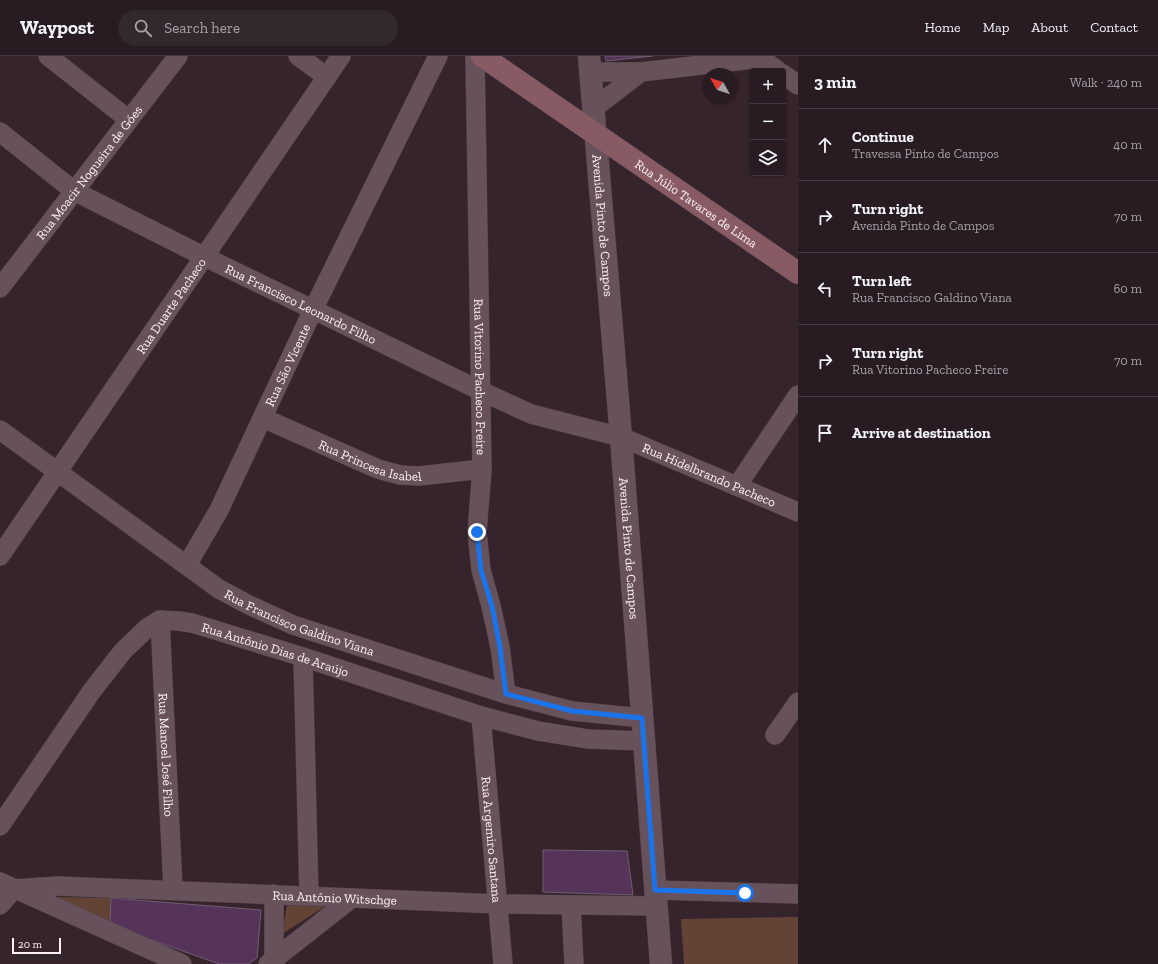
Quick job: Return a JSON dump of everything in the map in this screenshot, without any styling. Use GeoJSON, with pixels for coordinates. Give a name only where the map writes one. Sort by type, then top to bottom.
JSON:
{"type":"FeatureCollection","features":[{"type":"Feature","properties":{"kind":"main road","name":"Rua Júlio Tavares de Lima"},"geometry":{"type":"LineString","coordinates":[[482,56],[595,132],[798,273]]}},
{"type":"Feature","properties":{"kind":"street"},"geometry":{"type":"LineString","coordinates":[[48,56],[128,119]]}},
{"type":"Feature","properties":{"kind":"street","name":"Rua Moacir Nogueira de Góes"},"geometry":{"type":"LineString","coordinates":[[0,288],[128,119],[178,56]]}},
{"type":"Feature","properties":{"kind":"street"},"geometry":{"type":"LineString","coordinates":[[298,56],[327,77]]}},
{"type":"Feature","properties":{"kind":"street","name":"Rua Duarte Pacheco"},"geometry":{"type":"LineString","coordinates":[[0,556],[341,56]]}},
{"type":"Feature","properties":{"kind":"street","name":"Rua São Vicente"},"geometry":{"type":"LineString","coordinates":[[187,565],[219,510],[313,310],[438,56]]}},
{"type":"Feature","properties":{"kind":"street","name":"Rua Vitorino Pacheco Freire"},"geometry":{"type":"LineString","coordinates":[[475,56],[482,469],[477,532],[481,570],[494,620],[506,694]]}},
{"type":"Feature","properties":{"kind":"street"},"geometry":{"type":"LineString","coordinates":[[589,64],[641,72],[761,57],[774,68]]}},
{"type":"Feature","properties":{"kind":"street","name":"Avenida Pinto de Campos"},"geometry":{"type":"LineString","coordinates":[[589,64],[594,108],[621,437],[661,964]]}},
{"type":"Feature","properties":{"kind":"street"},"geometry":{"type":"LineString","coordinates":[[594,108],[641,72]]}},
{"type":"Feature","properties":{"kind":"street"},"geometry":{"type":"LineString","coordinates":[[786,76],[798,85]]}},
{"type":"Feature","properties":{"kind":"street","name":"Rua Francisco Leonardo Filho"},"geometry":{"type":"LineString","coordinates":[[0,132],[74,191],[205,257],[531,414],[621,437]]}},
{"type":"Feature","properties":{"kind":"street"},"geometry":{"type":"LineString","coordinates":[[737,486],[798,395]]}},
{"type":"Feature","properties":{"kind":"street","name":"Rua Princesa Isabel"},"geometry":{"type":"LineString","coordinates":[[263,418],[378,469],[400,475],[419,476],[482,469]]}},
{"type":"Feature","properties":{"kind":"street","name":"Rua Francisco Galdino Viana"},"geometry":{"type":"LineString","coordinates":[[0,430],[219,589],[249,605],[293,625],[506,694],[572,711],[642,718]]}},
{"type":"Feature","properties":{"kind":"street","name":"Rua Hidelbrando Pacheco"},"geometry":{"type":"LineString","coordinates":[[621,437],[798,512]]}},
{"type":"Feature","properties":{"kind":"street"},"geometry":{"type":"LineString","coordinates":[[0,826],[109,668],[147,628],[160,620]]}},
{"type":"Feature","properties":{"kind":"street","name":"Rua Antônio Dias de Araújo"},"geometry":{"type":"LineString","coordinates":[[160,620],[178,620],[192,623],[303,657],[481,716],[538,731],[588,739],[644,741]]}},
{"type":"Feature","properties":{"kind":"street","name":"Rua Manoel José Filho"},"geometry":{"type":"LineString","coordinates":[[160,620],[173,890]]}},
{"type":"Feature","properties":{"kind":"street"},"geometry":{"type":"LineString","coordinates":[[303,657],[309,896]]}},
{"type":"Feature","properties":{"kind":"street"},"geometry":{"type":"LineString","coordinates":[[775,735],[798,702]]}},
{"type":"Feature","properties":{"kind":"street","name":"Rua Argemiro Santana"},"geometry":{"type":"LineString","coordinates":[[481,716],[499,904],[503,964]]}},
{"type":"Feature","properties":{"kind":"street"},"geometry":{"type":"LineString","coordinates":[[0,905],[7,885],[182,964]]}},
{"type":"Feature","properties":{"kind":"street","name":"Rua Antônio Witschge"},"geometry":{"type":"LineString","coordinates":[[7,885],[173,890],[499,904],[571,905],[656,898],[798,894]]}},
{"type":"Feature","properties":{"kind":"street"},"geometry":{"type":"LineString","coordinates":[[271,961],[274,894]]}},
{"type":"Feature","properties":{"kind":"street"},"geometry":{"type":"LineString","coordinates":[[271,961],[352,898]]}},
{"type":"Feature","properties":{"kind":"street"},"geometry":{"type":"LineString","coordinates":[[571,905],[574,964]]}},
{"type":"Feature","properties":{"kind":"shaded area"},"geometry":{"type":"Polygon","coordinates":[[[55,897],[111,898],[110,925],[55,897]]]}},
{"type":"Feature","properties":{"kind":"shaded area"},"geometry":{"type":"Polygon","coordinates":[[[287,905],[324,907],[282,934],[287,905]]]}},
{"type":"Feature","properties":{"kind":"shaded area"},"geometry":{"type":"Polygon","coordinates":[[[798,917],[798,964],[684,964],[681,919],[798,917]]]}},
{"type":"Feature","properties":{"kind":"building"},"geometry":{"type":"Polygon","coordinates":[[[605,56],[653,56],[606,61],[605,56]]]}},
{"type":"Feature","properties":{"kind":"building"},"geometry":{"type":"Polygon","coordinates":[[[543,850],[627,851],[633,895],[543,892],[543,850]]]}},
{"type":"Feature","properties":{"kind":"building"},"geometry":{"type":"Polygon","coordinates":[[[111,898],[261,910],[257,958],[248,964],[219,964],[110,925],[111,898]]]}},
{"type":"Feature","properties":{"kind":"route"},"geometry":{"type":"LineString","coordinates":[[477,532],[481,570],[492,606],[500,647],[506,694],[572,711],[642,718],[655,890],[745,893]]}}]}
